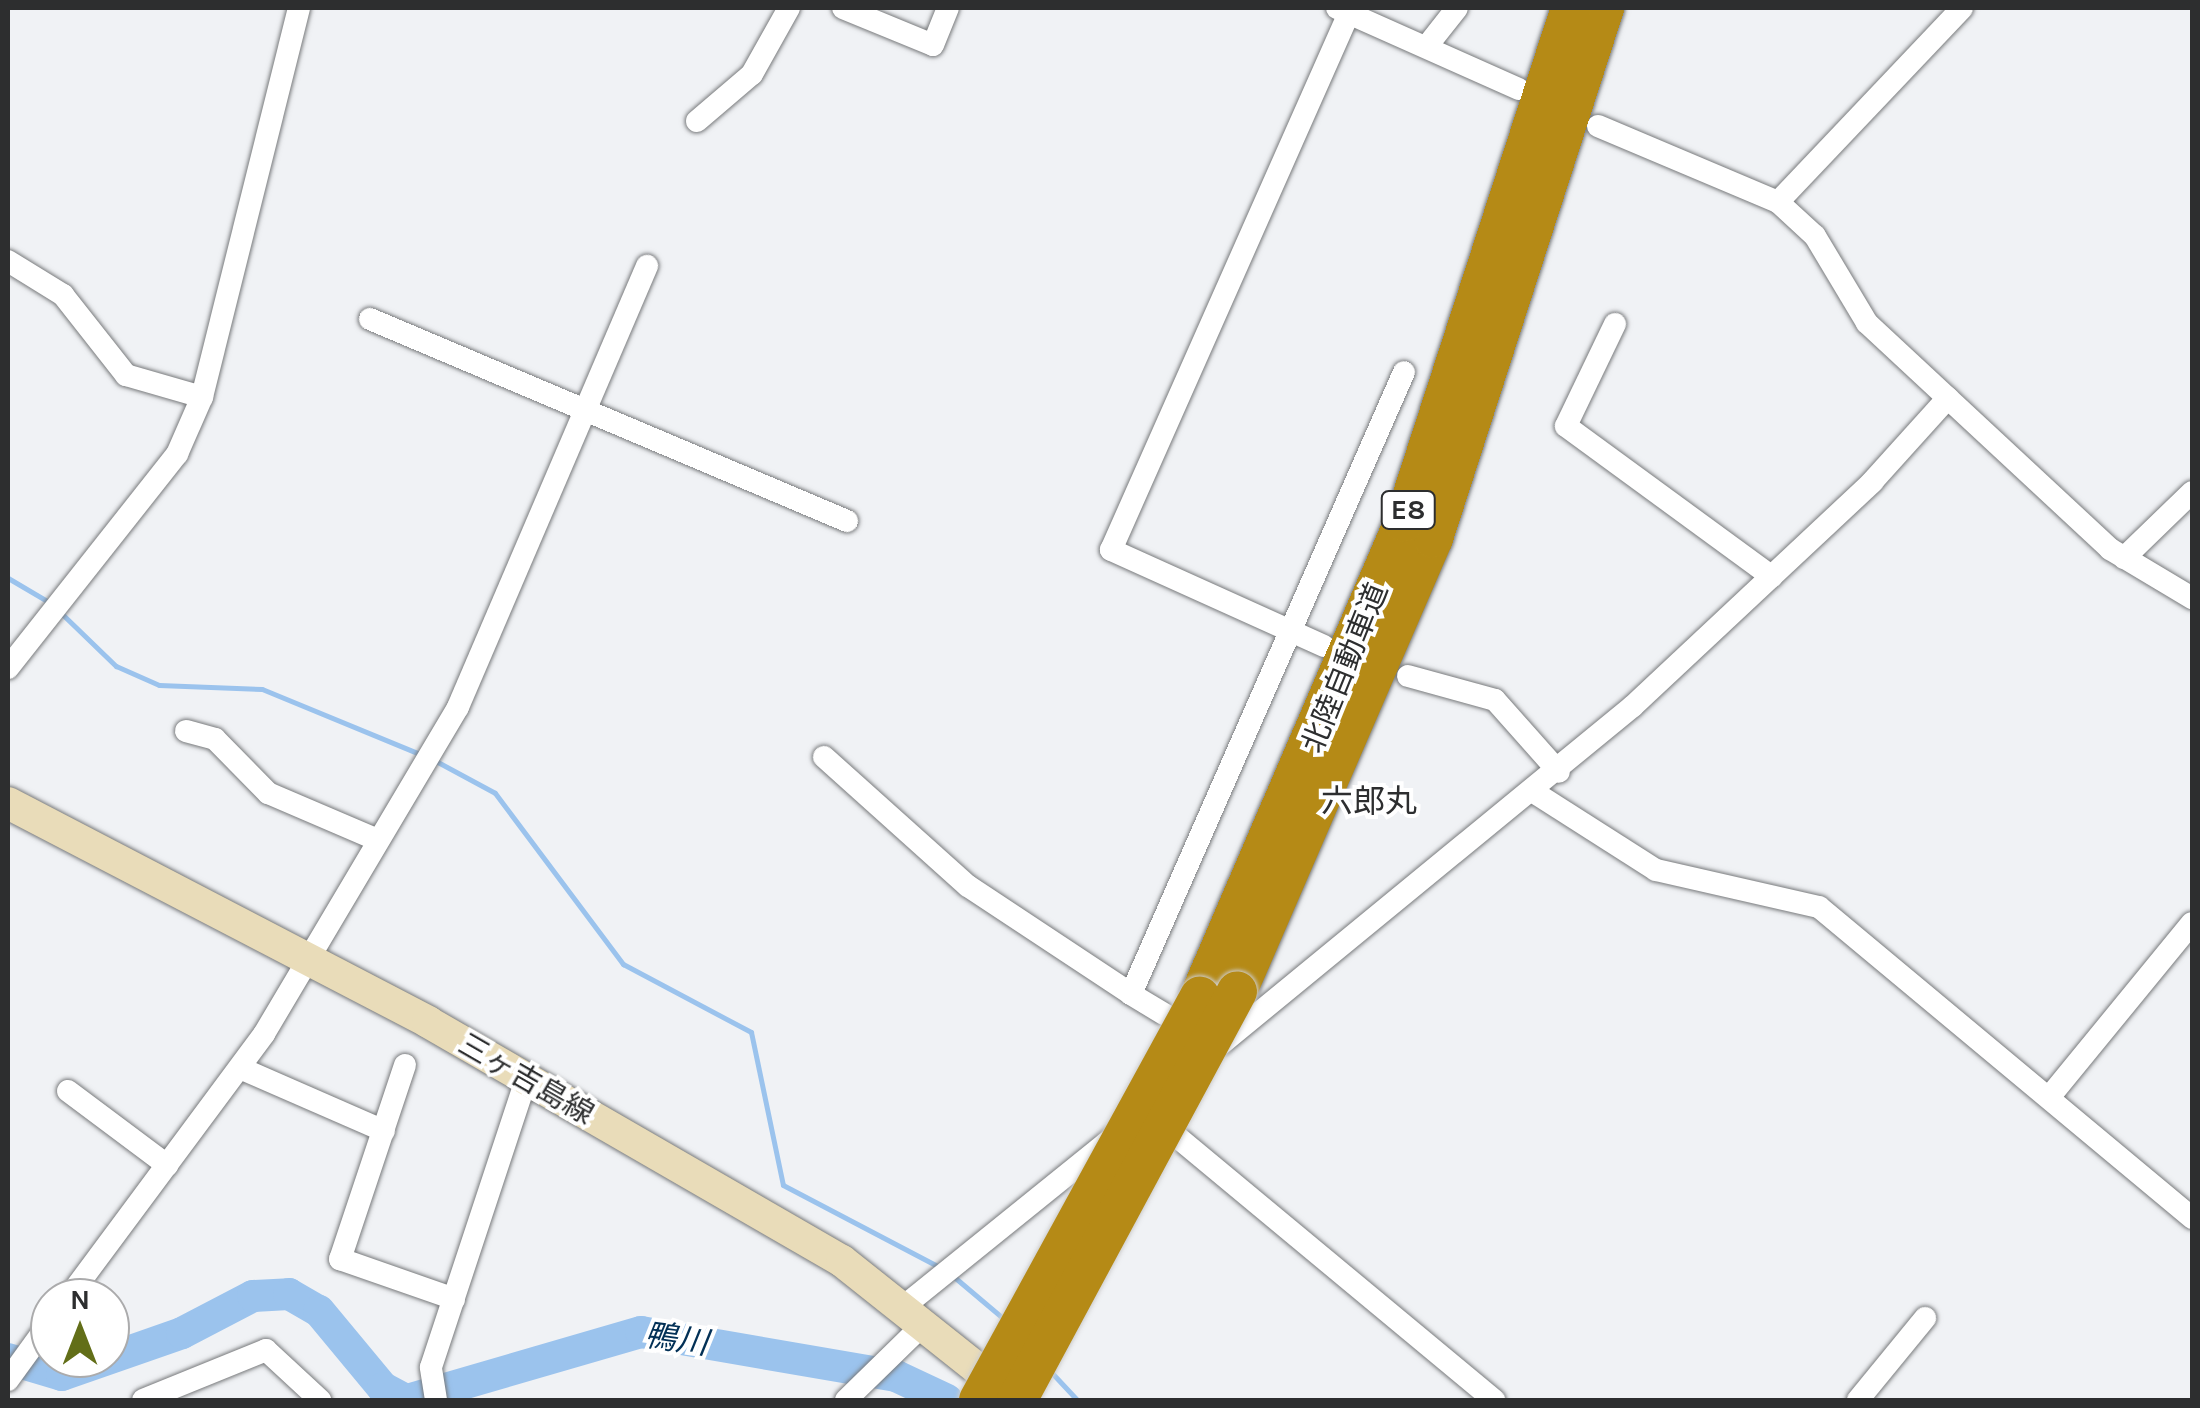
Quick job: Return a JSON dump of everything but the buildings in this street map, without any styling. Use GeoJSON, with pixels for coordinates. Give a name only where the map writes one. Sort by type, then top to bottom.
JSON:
{"type":"FeatureCollection","features":[{"type":"Feature","properties":{"kind":"highway","name":"北陸自動車道"},"geometry":{"type":"LineString","coordinates":[[980,1400],[1218,994],[1404,522],[1571,8]]}},
{"type":"Feature","properties":{"kind":"highway","name":"北陸自動車道"},"geometry":{"type":"LineString","coordinates":[[1016,1400],[1218,994],[1432,538],[1604,8]]}},
{"type":"Feature","properties":{"kind":"main road","name":"三ヶ吉島線"},"geometry":{"type":"LineString","coordinates":[[8,803],[304,957],[842,1260],[1016,1400]]}},
{"type":"Feature","properties":{"kind":"street"},"geometry":{"type":"LineString","coordinates":[[8,668],[177,454],[202,396],[299,8]]}},
{"type":"Feature","properties":{"kind":"street"},"geometry":{"type":"LineString","coordinates":[[697,121],[752,74],[789,8]]}},
{"type":"Feature","properties":{"kind":"street"},"geometry":{"type":"LineString","coordinates":[[843,8],[933,45],[948,8]]}},
{"type":"Feature","properties":{"kind":"street"},"geometry":{"type":"LineString","coordinates":[[1427,46],[1457,8]]}},
{"type":"Feature","properties":{"kind":"street"},"geometry":{"type":"LineString","coordinates":[[1778,202],[1962,8]]}},
{"type":"Feature","properties":{"kind":"street"},"geometry":{"type":"LineString","coordinates":[[1324,646],[1110,550],[1342,10],[1519,89]]}},
{"type":"Feature","properties":{"kind":"street"},"geometry":{"type":"LineString","coordinates":[[1598,126],[1778,202],[1815,236],[1867,323],[2124,558],[2192,598]]}},
{"type":"Feature","properties":{"kind":"street"},"geometry":{"type":"LineString","coordinates":[[8,260],[63,294],[126,375],[202,396]]}},
{"type":"Feature","properties":{"kind":"street"},"geometry":{"type":"LineString","coordinates":[[83,1278],[240,1068],[373,838],[458,707],[647,266]]}},
{"type":"Feature","properties":{"kind":"street"},"geometry":{"type":"LineString","coordinates":[[370,318],[588,404],[847,521]]}},
{"type":"Feature","properties":{"kind":"street"},"geometry":{"type":"LineString","coordinates":[[1614,324],[1566,426],[1772,577]]}},
{"type":"Feature","properties":{"kind":"street"},"geometry":{"type":"LineString","coordinates":[[1130,994],[1293,633],[1404,372]]}},
{"type":"Feature","properties":{"kind":"street"},"geometry":{"type":"LineString","coordinates":[[846,1400],[914,1315],[1019,1205],[1148,1112],[1271,997],[1535,793],[1772,577],[1948,398]]}},
{"type":"Feature","properties":{"kind":"street"},"geometry":{"type":"LineString","coordinates":[[2124,558],[2192,492]]}},
{"type":"Feature","properties":{"kind":"street"},"geometry":{"type":"LineString","coordinates":[[1408,676],[1495,700],[1559,772]]}},
{"type":"Feature","properties":{"kind":"street"},"geometry":{"type":"LineString","coordinates":[[186,731],[215,739],[268,792],[373,838]]}},
{"type":"Feature","properties":{"kind":"street"},"geometry":{"type":"LineString","coordinates":[[824,757],[968,886],[1164,1014]]}},
{"type":"Feature","properties":{"kind":"street"},"geometry":{"type":"LineString","coordinates":[[1535,793],[1656,870],[1819,907],[2051,1094],[2192,1218]]}},
{"type":"Feature","properties":{"kind":"street"},"geometry":{"type":"LineString","coordinates":[[2051,1094],[2192,923]]}},
{"type":"Feature","properties":{"kind":"street"},"geometry":{"type":"LineString","coordinates":[[405,1065],[340,1259],[454,1299]]}},
{"type":"Feature","properties":{"kind":"street"},"geometry":{"type":"LineString","coordinates":[[240,1068],[384,1130]]}},
{"type":"Feature","properties":{"kind":"street"},"geometry":{"type":"LineString","coordinates":[[436,1400],[431,1367],[526,1080]]}},
{"type":"Feature","properties":{"kind":"street"},"geometry":{"type":"LineString","coordinates":[[68,1091],[167,1166]]}},
{"type":"Feature","properties":{"kind":"street"},"geometry":{"type":"LineString","coordinates":[[1148,1112],[1494,1400]]}},
{"type":"Feature","properties":{"kind":"street"},"geometry":{"type":"LineString","coordinates":[[1858,1400],[1926,1318]]}},
{"type":"Feature","properties":{"kind":"street"},"geometry":{"type":"LineString","coordinates":[[8,1380],[30,1350]]}},
{"type":"Feature","properties":{"kind":"street"},"geometry":{"type":"LineString","coordinates":[[143,1400],[266,1350],[320,1400]]}},
{"type":"Feature","properties":{"kind":"waterway"},"geometry":{"type":"LineString","coordinates":[[8,578],[52,604]]}},
{"type":"Feature","properties":{"kind":"waterway"},"geometry":{"type":"LineString","coordinates":[[60,612],[116,666],[159,685],[262,689],[420,754]]}},
{"type":"Feature","properties":{"kind":"waterway"},"geometry":{"type":"LineString","coordinates":[[434,760],[495,793],[623,964],[751,1032],[783,1185],[939,1267]]}},
{"type":"Feature","properties":{"kind":"waterway"},"geometry":{"type":"LineString","coordinates":[[953,1276],[1005,1320]]}},
{"type":"Feature","properties":{"kind":"waterway","name":"鴨川"},"geometry":{"type":"LineString","coordinates":[[8,1359],[62,1375],[182,1333],[253,1296],[289,1294],[319,1311],[383,1388],[406,1400]]}},
{"type":"Feature","properties":{"kind":"waterway","name":"鴨川"},"geometry":{"type":"LineString","coordinates":[[407,1400],[641,1332],[896,1376],[947,1400]]}},
{"type":"Feature","properties":{"kind":"waterway"},"geometry":{"type":"LineString","coordinates":[[1052,1373],[1077,1400]]}},
{"type":"Feature","properties":{"kind":"district","name":"六郎丸"},"geometry":{"type":"Point","coordinates":[1369,802]}}]}
